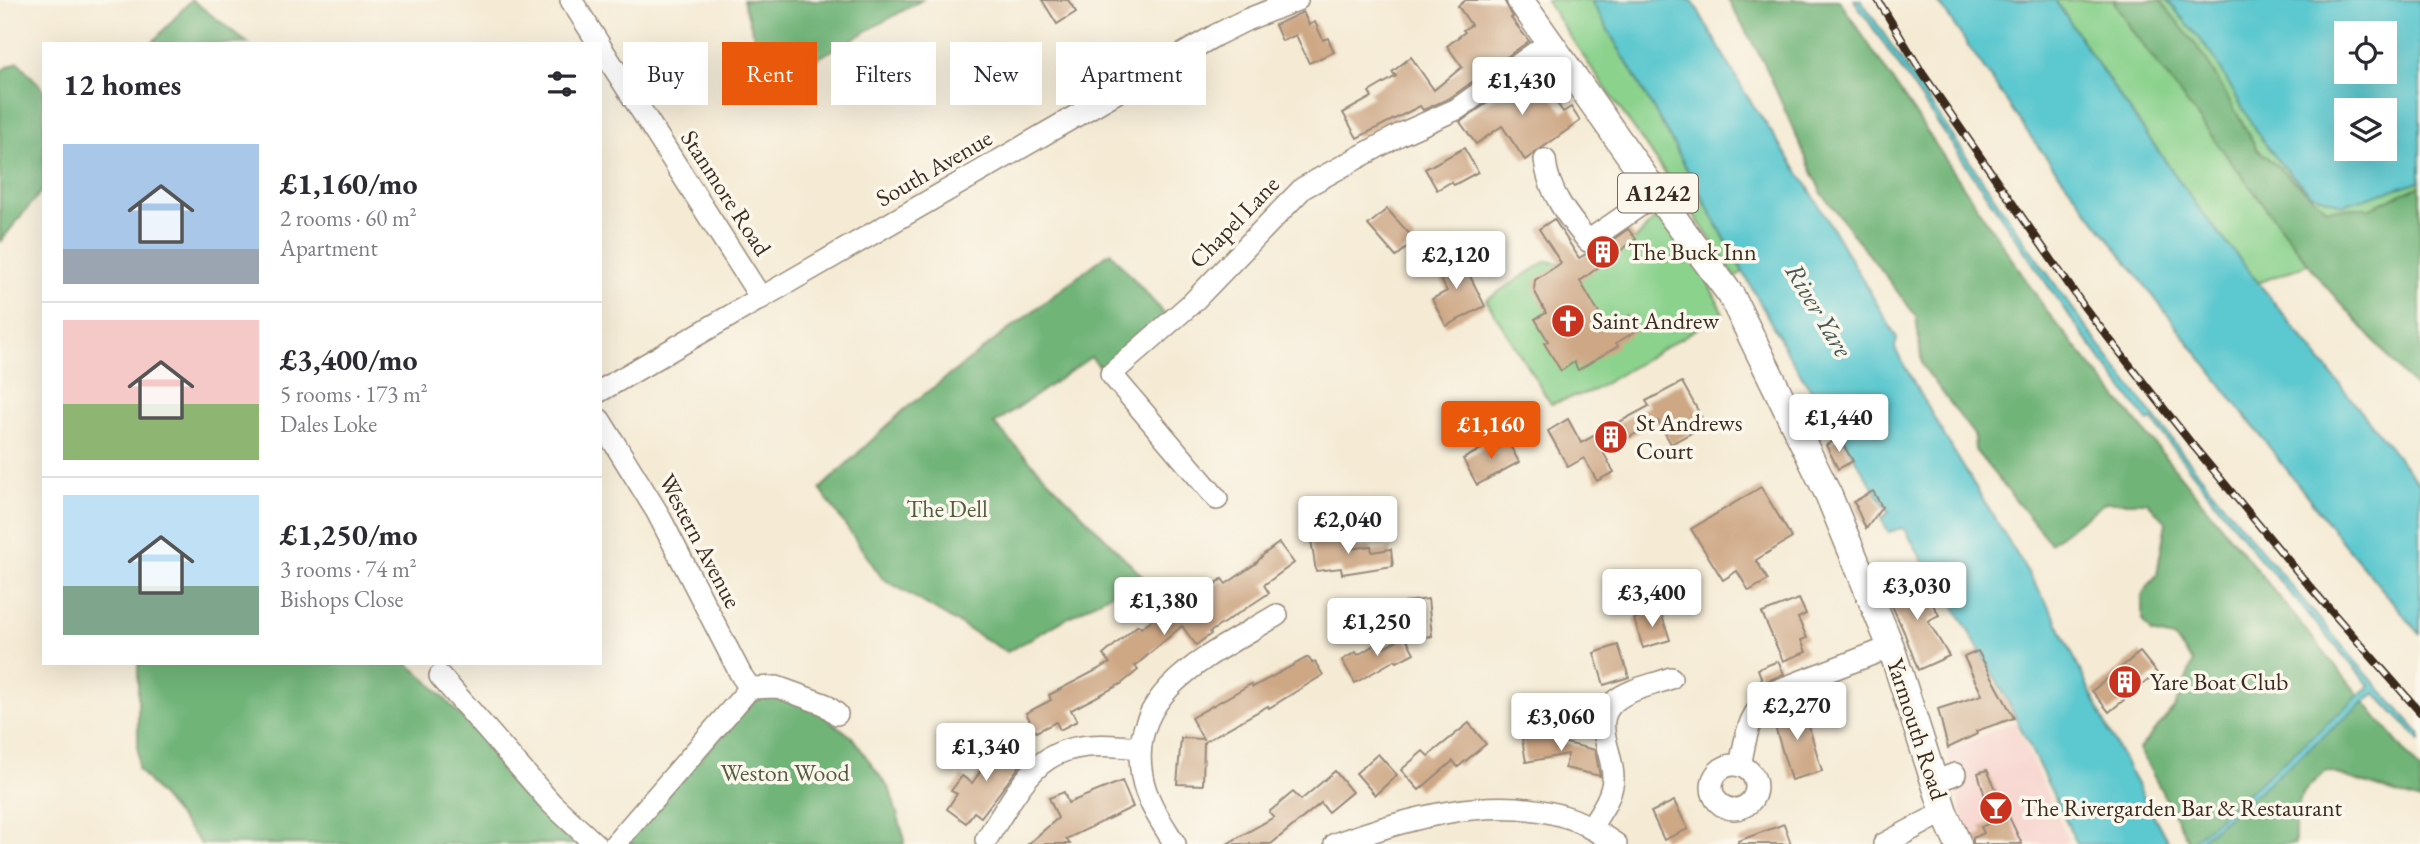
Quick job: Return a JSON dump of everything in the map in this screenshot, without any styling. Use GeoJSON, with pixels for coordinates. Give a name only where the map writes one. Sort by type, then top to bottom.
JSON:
{"type":"FeatureCollection","features":[{"type":"Feature","properties":{"kind":"main road","name":"Yarmouth Road"},"geometry":{"type":"LineString","coordinates":[[1520,0],[1731,295],[1829,496],[1945,778],[1944,812],[1958,844]]}},
{"type":"Feature","properties":{"kind":"street","name":"Stanmore Road"},"geometry":{"type":"LineString","coordinates":[[571,0],[598,42]]}},
{"type":"Feature","properties":{"kind":"street","name":"South Avenue"},"geometry":{"type":"LineString","coordinates":[[602,390],[1216,35],[1297,0]]}},
{"type":"Feature","properties":{"kind":"street","name":"Chapel Lane"},"geometry":{"type":"LineString","coordinates":[[1217,499],[1111,374],[1193,302],[1303,188],[1401,134],[1457,108],[1550,42]]}},
{"type":"Feature","properties":{"kind":"street","name":"Stanmore Road"},"geometry":{"type":"LineString","coordinates":[[602,48],[761,298]]}},
{"type":"Feature","properties":{"kind":"street"},"geometry":{"type":"LineString","coordinates":[[1545,160],[1554,194],[1571,221],[1581,246],[1658,193]]}},
{"type":"Feature","properties":{"kind":"street","name":"Western Avenue"},"geometry":{"type":"LineString","coordinates":[[602,423],[657,512],[750,688]]}},
{"type":"Feature","properties":{"kind":"street"},"geometry":{"type":"LineString","coordinates":[[1175,844],[1154,810],[1142,778],[1140,748],[1146,723],[1157,699],[1190,668],[1276,615]]}},
{"type":"Feature","properties":{"kind":"street"},"geometry":{"type":"LineString","coordinates":[[1740,766],[1748,725],[1760,704],[1773,692],[1891,647]]}},
{"type":"Feature","properties":{"kind":"street"},"geometry":{"type":"LineString","coordinates":[[440,676],[551,803],[595,844]]}},
{"type":"Feature","properties":{"kind":"street"},"geometry":{"type":"LineString","coordinates":[[1590,828],[1610,795],[1613,779],[1603,727],[1607,709],[1625,695],[1671,678]]}},
{"type":"Feature","properties":{"kind":"street"},"geometry":{"type":"LineString","coordinates":[[615,844],[750,688],[777,687],[824,704],[837,714]]}},
{"type":"Feature","properties":{"kind":"street"},"geometry":{"type":"LineString","coordinates":[[986,840],[1029,773],[1048,757],[1072,747],[1107,744],[1140,748]]}},
{"type":"Feature","properties":{"kind":"street"},"geometry":{"type":"LineString","coordinates":[[1335,844],[1414,819],[1480,809],[1511,808],[1564,816],[1616,844]]}},
{"type":"Feature","properties":{"kind":"street"},"geometry":{"type":"LineString","coordinates":[[1884,844],[1944,812]]}},
{"type":"Feature","properties":{"kind":"shaded area"},"geometry":{"type":"Polygon","coordinates":[[[2014,721],[2069,841],[2062,844],[1970,844],[1967,837],[1947,752],[2014,721]]]}},
{"type":"Feature","properties":{"kind":"green space"},"geometry":{"type":"Polygon","coordinates":[[[192,0],[246,42],[153,42],[192,0]]]}},
{"type":"Feature","properties":{"kind":"green space"},"geometry":{"type":"Polygon","coordinates":[[[743,0],[922,0],[847,42],[831,42],[831,51],[817,59],[817,42],[756,42],[743,0]]]}},
{"type":"Feature","properties":{"kind":"green space"},"geometry":{"type":"Polygon","coordinates":[[[1546,0],[1591,0],[1743,272],[1735,277],[1546,0]]]}},
{"type":"Feature","properties":{"kind":"green space"},"geometry":{"type":"Polygon","coordinates":[[[1728,0],[1839,0],[2048,313],[2420,770],[2420,801],[2327,771],[2302,794],[2296,810],[2295,844],[2190,844],[2139,749],[2175,707],[2193,662],[2174,638],[2151,633],[2142,620],[2142,595],[2157,574],[2166,522],[2147,502],[2106,502],[2050,543],[1975,450],[1974,435],[1922,365],[1916,316],[1821,192],[1764,63],[1728,0]]]}},
{"type":"Feature","properties":{"kind":"green space"},"geometry":{"type":"Polygon","coordinates":[[[2055,0],[2420,0],[2420,221],[2258,283],[2197,206],[2055,0]]]}},
{"type":"Feature","properties":{"kind":"green space"},"geometry":{"type":"Polygon","coordinates":[[[2113,0],[2160,0],[2203,54],[2257,149],[2327,209],[2370,208],[2420,186],[2420,393],[2323,283],[2133,32],[2113,0]]]}},
{"type":"Feature","properties":{"kind":"green space"},"geometry":{"type":"Polygon","coordinates":[[[18,62],[42,88],[42,190],[0,242],[0,71],[18,62]]]}},
{"type":"Feature","properties":{"kind":"green space"},"geometry":{"type":"Polygon","coordinates":[[[1660,213],[1705,276],[1723,313],[1592,391],[1551,404],[1486,300],[1547,261],[1570,265],[1636,239],[1660,213]]]}},
{"type":"Feature","properties":{"kind":"green space","name":"The Dell"},"geometry":{"type":"Polygon","coordinates":[[[1110,252],[1166,316],[1104,371],[1091,357],[994,424],[1142,576],[1007,652],[882,578],[820,489],[904,410],[1110,252]]]}},
{"type":"Feature","properties":{"kind":"green space"},"geometry":{"type":"Polygon","coordinates":[[[138,665],[409,665],[428,681],[581,844],[201,844],[138,769],[138,665]]]}},
{"type":"Feature","properties":{"kind":"green space","name":"Weston Wood"},"geometry":{"type":"Polygon","coordinates":[[[764,694],[792,696],[852,737],[890,790],[904,844],[621,844],[745,710],[764,694]]]}},
{"type":"Feature","properties":{"kind":"water","name":"River Yare"},"geometry":{"type":"Polygon","coordinates":[[[1591,0],[1692,0],[1745,93],[1807,185],[1897,338],[1895,349],[1945,437],[2055,617],[2111,736],[2169,844],[2077,844],[2002,690],[1948,595],[1943,597],[1906,531],[1901,528],[1889,532],[1881,519],[1889,512],[1788,354],[1591,0]]]}},
{"type":"Feature","properties":{"kind":"water"},"geometry":{"type":"Polygon","coordinates":[[[1854,0],[1861,0],[2014,225],[2109,358],[2260,549],[2420,734],[2420,741],[2375,693],[2196,844],[2189,844],[2370,686],[2257,555],[2153,420],[2148,422],[2068,315],[1854,0]]]}},
{"type":"Feature","properties":{"kind":"water"},"geometry":{"type":"Polygon","coordinates":[[[1937,0],[2055,0],[2197,206],[2420,485],[2420,634],[2344,544],[2033,140],[1937,0]]]}},
{"type":"Feature","properties":{"kind":"water"},"geometry":{"type":"Polygon","coordinates":[[[2167,0],[2420,0],[2420,181],[2343,205],[2310,193],[2281,164],[2257,133],[2212,54],[2167,0]]]}},
{"type":"Feature","properties":{"kind":"building"},"geometry":{"type":"Polygon","coordinates":[[[1042,0],[1068,0],[1076,12],[1057,24],[1042,0]]]}},
{"type":"Feature","properties":{"kind":"building"},"geometry":{"type":"Polygon","coordinates":[[[1466,0],[1504,0],[1513,17],[1511,18],[1529,41],[1450,98],[1423,110],[1420,106],[1357,138],[1343,113],[1372,97],[1369,92],[1396,76],[1392,72],[1411,57],[1434,90],[1462,67],[1447,46],[1471,25],[1458,6],[1466,0]]]}},
{"type":"Feature","properties":{"kind":"building"},"geometry":{"type":"Polygon","coordinates":[[[1303,12],[1309,25],[1315,22],[1323,40],[1328,38],[1334,52],[1309,63],[1296,35],[1282,41],[1275,25],[1303,12]]]}},
{"type":"Feature","properties":{"kind":"building"},"geometry":{"type":"Polygon","coordinates":[[[1534,70],[1563,112],[1571,107],[1580,121],[1525,160],[1502,126],[1476,144],[1460,122],[1534,70]]]}},
{"type":"Feature","properties":{"kind":"building"},"geometry":{"type":"Polygon","coordinates":[[[1464,148],[1478,172],[1454,185],[1451,182],[1437,190],[1425,169],[1464,148]]]}},
{"type":"Feature","properties":{"kind":"building"},"geometry":{"type":"Polygon","coordinates":[[[1387,209],[1415,240],[1396,257],[1368,225],[1387,209]]]}},
{"type":"Feature","properties":{"kind":"building","name":"Saint Andrew"},"geometry":{"type":"Polygon","coordinates":[[[1554,219],[1579,258],[1595,252],[1628,229],[1636,239],[1580,281],[1608,329],[1630,315],[1638,330],[1616,343],[1618,346],[1578,370],[1574,362],[1561,371],[1544,343],[1548,341],[1535,319],[1546,313],[1534,290],[1535,280],[1561,263],[1539,229],[1554,219]]]}},
{"type":"Feature","properties":{"kind":"building"},"geometry":{"type":"Polygon","coordinates":[[[1458,252],[1485,306],[1446,326],[1432,299],[1447,291],[1433,265],[1458,252]]]}},
{"type":"Feature","properties":{"kind":"building","name":"St Andrews Court"},"geometry":{"type":"Polygon","coordinates":[[[1682,382],[1706,425],[1671,444],[1658,421],[1603,452],[1614,472],[1597,481],[1584,458],[1568,467],[1548,431],[1568,419],[1581,443],[1649,406],[1646,401],[1682,382]]]}},
{"type":"Feature","properties":{"kind":"building"},"geometry":{"type":"Polygon","coordinates":[[[1505,436],[1519,462],[1477,485],[1463,459],[1505,436]]]}},
{"type":"Feature","properties":{"kind":"building"},"geometry":{"type":"Polygon","coordinates":[[[1839,438],[1853,461],[1838,469],[1826,445],[1839,438]]]}},
{"type":"Feature","properties":{"kind":"building"},"geometry":{"type":"Polygon","coordinates":[[[1761,487],[1792,538],[1756,560],[1768,580],[1749,591],[1737,571],[1723,580],[1691,529],[1761,487]]]}},
{"type":"Feature","properties":{"kind":"building"},"geometry":{"type":"Polygon","coordinates":[[[1873,491],[1882,507],[1866,529],[1853,502],[1873,491]]]}},
{"type":"Feature","properties":{"kind":"building"},"geometry":{"type":"Polygon","coordinates":[[[1348,535],[1350,549],[1371,546],[1372,552],[1391,549],[1393,566],[1342,574],[1341,568],[1316,571],[1311,540],[1348,535]]]}},
{"type":"Feature","properties":{"kind":"building"},"geometry":{"type":"Polygon","coordinates":[[[1279,543],[1294,563],[1264,585],[1269,593],[1210,632],[1211,634],[1196,645],[1182,626],[1135,666],[1138,670],[1121,684],[1071,710],[1077,721],[1060,730],[1056,722],[1036,732],[1026,713],[1051,700],[1049,695],[1110,663],[1103,655],[1138,625],[1141,628],[1174,603],[1189,604],[1222,579],[1226,584],[1279,543]]]}},
{"type":"Feature","properties":{"kind":"building"},"geometry":{"type":"Polygon","coordinates":[[[1898,579],[1903,589],[1918,580],[1939,615],[1928,621],[1949,656],[1918,670],[1884,588],[1898,579]]]}},
{"type":"Feature","properties":{"kind":"building"},"geometry":{"type":"Polygon","coordinates":[[[1428,599],[1432,636],[1407,639],[1404,602],[1428,599]]]}},
{"type":"Feature","properties":{"kind":"building"},"geometry":{"type":"Polygon","coordinates":[[[1799,599],[1806,614],[1798,618],[1807,638],[1801,640],[1806,652],[1783,661],[1762,613],[1799,599]]]}},
{"type":"Feature","properties":{"kind":"building"},"geometry":{"type":"Polygon","coordinates":[[[1660,610],[1670,640],[1643,648],[1634,619],[1660,610]]]}},
{"type":"Feature","properties":{"kind":"building"},"geometry":{"type":"Polygon","coordinates":[[[1405,636],[1414,653],[1397,662],[1395,660],[1355,683],[1342,660],[1356,652],[1358,655],[1379,642],[1383,648],[1405,636]]]}},
{"type":"Feature","properties":{"kind":"building"},"geometry":{"type":"Polygon","coordinates":[[[1618,645],[1629,677],[1604,685],[1594,653],[1618,645]]]}},
{"type":"Feature","properties":{"kind":"building"},"geometry":{"type":"Polygon","coordinates":[[[1978,651],[2014,718],[1976,731],[1977,734],[1948,748],[1938,709],[1982,695],[1964,657],[1978,651]]]}},
{"type":"Feature","properties":{"kind":"building","name":"Yare Boat Club"},"geometry":{"type":"Polygon","coordinates":[[[2140,652],[2157,673],[2109,712],[2092,691],[2140,652]]]}},
{"type":"Feature","properties":{"kind":"building"},"geometry":{"type":"Polygon","coordinates":[[[1308,657],[1312,663],[1315,662],[1323,675],[1269,708],[1268,706],[1204,742],[1203,785],[1177,784],[1181,738],[1203,739],[1191,718],[1251,684],[1253,687],[1308,657]]]}},
{"type":"Feature","properties":{"kind":"building"},"geometry":{"type":"Polygon","coordinates":[[[1778,661],[1784,674],[1763,683],[1758,669],[1778,661]]]}},
{"type":"Feature","properties":{"kind":"building"},"geometry":{"type":"Polygon","coordinates":[[[1802,703],[1822,771],[1791,780],[1771,713],[1802,703]]]}},
{"type":"Feature","properties":{"kind":"building"},"geometry":{"type":"Polygon","coordinates":[[[1469,723],[1486,744],[1458,767],[1453,761],[1419,790],[1401,770],[1423,751],[1428,756],[1469,723]]]}},
{"type":"Feature","properties":{"kind":"building"},"geometry":{"type":"Polygon","coordinates":[[[1557,733],[1558,741],[1595,750],[1600,776],[1565,768],[1568,754],[1526,762],[1522,739],[1557,733]]]}},
{"type":"Feature","properties":{"kind":"building"},"geometry":{"type":"Polygon","coordinates":[[[1013,744],[1028,755],[981,817],[974,812],[966,823],[947,809],[957,794],[951,791],[962,776],[972,783],[996,750],[1013,744]]]}},
{"type":"Feature","properties":{"kind":"building"},"geometry":{"type":"Polygon","coordinates":[[[1378,754],[1397,775],[1375,795],[1356,773],[1378,754]]]}},
{"type":"Feature","properties":{"kind":"building","name":"The Rivergarden Bar & Restaurant"},"geometry":{"type":"Polygon","coordinates":[[[1987,770],[2022,844],[1973,844],[1973,838],[1984,833],[1981,827],[1990,823],[1978,773],[1987,770]]]}},
{"type":"Feature","properties":{"kind":"building"},"geometry":{"type":"Polygon","coordinates":[[[1335,771],[1352,792],[1328,812],[1321,803],[1271,844],[1227,844],[1274,817],[1269,812],[1293,792],[1301,800],[1335,771]]]}},
{"type":"Feature","properties":{"kind":"building"},"geometry":{"type":"Polygon","coordinates":[[[1122,781],[1133,807],[1066,839],[1070,844],[1028,844],[1058,818],[1049,798],[1064,792],[1068,803],[1122,781]]]}},
{"type":"Feature","properties":{"kind":"building"},"geometry":{"type":"Polygon","coordinates":[[[1674,801],[1688,829],[1664,840],[1651,812],[1674,801]]]}},
{"type":"Feature","properties":{"kind":"building"},"geometry":{"type":"Polygon","coordinates":[[[1784,824],[1791,844],[1738,844],[1738,841],[1784,824]]]}},
{"type":"Feature","properties":{"kind":"railway"},"geometry":{"type":"LineString","coordinates":[[1878,0],[1923,74],[2085,308],[2191,443],[2311,588],[2420,712]]}},
{"type":"Feature","properties":{"kind":"place","name":"The Buck Inn"},"geometry":{"type":"Point","coordinates":[1603,252]}},
{"type":"Feature","properties":{"kind":"place","name":"Saint Andrew"},"geometry":{"type":"Point","coordinates":[1568,321]}},
{"type":"Feature","properties":{"kind":"place","name":"St Andrews Court"},"geometry":{"type":"Point","coordinates":[1611,437]}},
{"type":"Feature","properties":{"kind":"place","name":"Yare Boat Club"},"geometry":{"type":"Point","coordinates":[2125,682]}},
{"type":"Feature","properties":{"kind":"place","name":"The Rivergarden Bar & Restaurant"},"geometry":{"type":"Point","coordinates":[1996,808]}}]}
